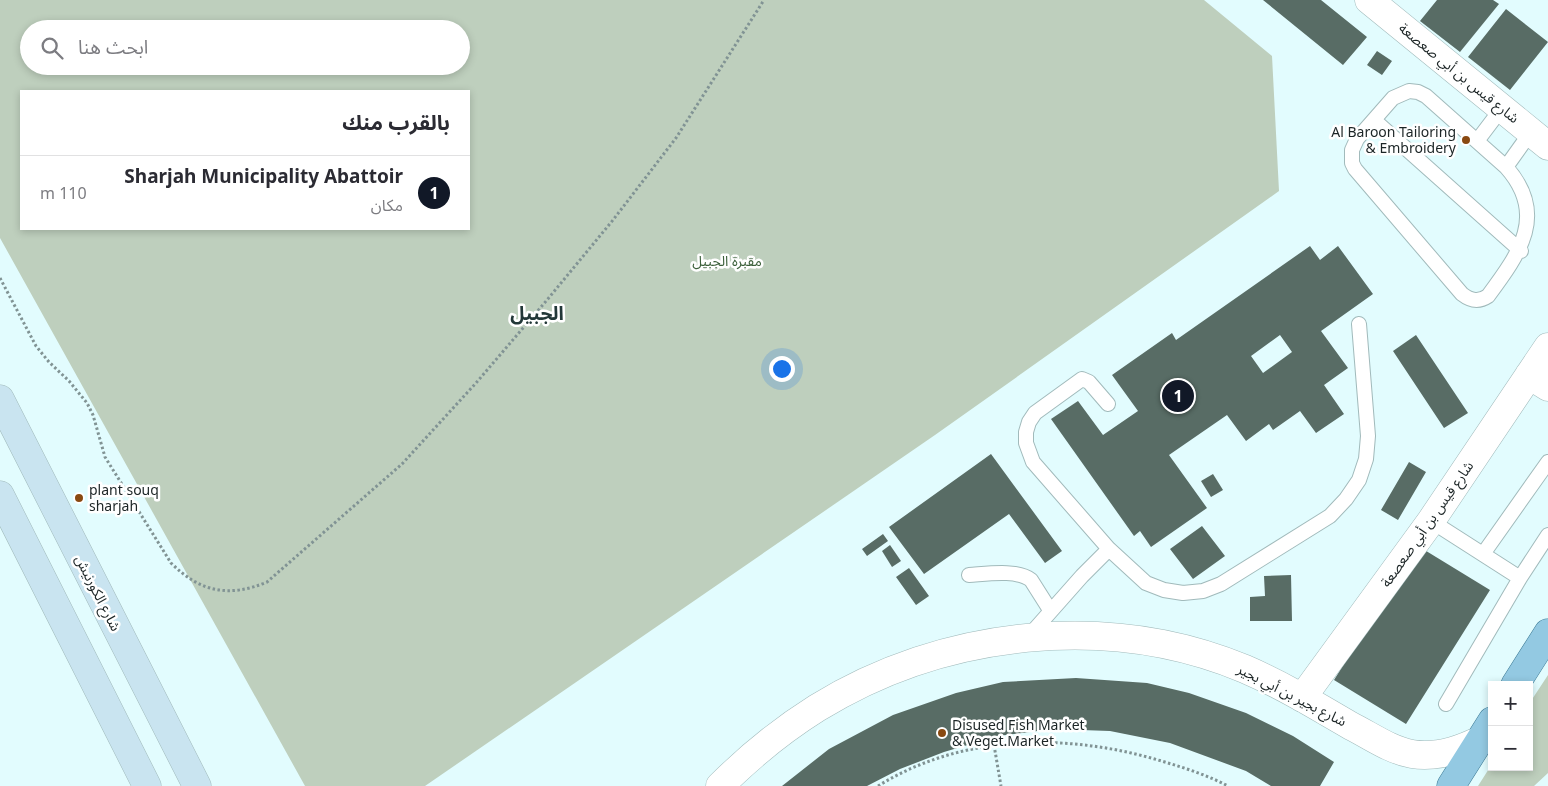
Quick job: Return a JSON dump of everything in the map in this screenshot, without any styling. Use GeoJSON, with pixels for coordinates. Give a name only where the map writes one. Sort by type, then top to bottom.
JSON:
{"type":"FeatureCollection","features":[{"type":"Feature","properties":{"kind":"main road","name":"شارع الكورنيش"},"geometry":{"type":"LineString","coordinates":[[0,399],[197,786]]}},
{"type":"Feature","properties":{"kind":"main road"},"geometry":{"type":"LineString","coordinates":[[0,495],[147,786]]}},
{"type":"Feature","properties":{"kind":"main road"},"geometry":{"type":"LineString","coordinates":[[1518,681],[1548,633]]}},
{"type":"Feature","properties":{"kind":"main road"},"geometry":{"type":"LineString","coordinates":[[1450,786],[1486,731]]}},
{"type":"Feature","properties":{"kind":"street","name":"شارع قيس بن أبي صعصعة"},"geometry":{"type":"LineString","coordinates":[[1376,2],[1540,139]]}},
{"type":"Feature","properties":{"kind":"street","name":"شارع قيس بن أبي صعصعة"},"geometry":{"type":"LineString","coordinates":[[1302,698],[1431,521],[1538,381],[1548,348]]}},
{"type":"Feature","properties":{"kind":"street","name":"شارع بجير بن أبي بجير"},"geometry":{"type":"LineString","coordinates":[[720,786],[743,764],[786,729],[818,707],[853,688],[904,666],[934,656],[995,642],[1027,638],[1090,636],[1154,642],[1192,652],[1230,664],[1274,683],[1386,745],[1412,754],[1440,754],[1467,747],[1486,731]]}},
{"type":"Feature","properties":{"kind":"lane"},"geometry":{"type":"LineString","coordinates":[[1409,91],[1418,92],[1426,96],[1478,141],[1516,176],[1524,187],[1531,212],[1531,226],[1521,251],[1488,296],[1472,300],[1462,294],[1355,169],[1351,157],[1354,145],[1374,120],[1393,98],[1409,91]]}},
{"type":"Feature","properties":{"kind":"lane"},"geometry":{"type":"LineString","coordinates":[[1478,141],[1502,108]]}},
{"type":"Feature","properties":{"kind":"lane"},"geometry":{"type":"LineString","coordinates":[[1374,120],[1521,251]]}},
{"type":"Feature","properties":{"kind":"lane"},"geometry":{"type":"LineString","coordinates":[[1506,167],[1540,139]]}},
{"type":"Feature","properties":{"kind":"lane"},"geometry":{"type":"LineString","coordinates":[[1108,404],[1089,382],[1079,380],[1034,414],[1026,432],[1026,443],[1033,462],[1109,549],[1146,583],[1164,590],[1183,593],[1203,591],[1221,584],[1330,516],[1346,499],[1359,480],[1366,459],[1368,436],[1359,324]]}},
{"type":"Feature","properties":{"kind":"lane"},"geometry":{"type":"LineString","coordinates":[[1483,554],[1548,462]]}},
{"type":"Feature","properties":{"kind":"lane"},"geometry":{"type":"LineString","coordinates":[[1431,521],[1520,578]]}},
{"type":"Feature","properties":{"kind":"lane"},"geometry":{"type":"LineString","coordinates":[[1446,704],[1520,578],[1548,535]]}},
{"type":"Feature","properties":{"kind":"lane"},"geometry":{"type":"LineString","coordinates":[[1027,638],[1050,610],[1109,549]]}},
{"type":"Feature","properties":{"kind":"lane"},"geometry":{"type":"LineString","coordinates":[[968,575],[1016,574],[1027,577],[1031,580],[1050,610]]}},
{"type":"Feature","properties":{"kind":"path"},"geometry":{"type":"LineString","coordinates":[[0,278],[36,346],[69,381],[86,403],[93,415],[105,457],[171,563],[189,579],[212,589],[240,591],[254,588],[267,582],[402,464],[476,383],[613,220],[676,138],[764,0]]}},
{"type":"Feature","properties":{"kind":"path"},"geometry":{"type":"LineString","coordinates":[[878,786],[921,765],[957,753],[994,745],[1032,742],[1071,743],[1107,748],[1192,770],[1228,786]]}},
{"type":"Feature","properties":{"kind":"path"},"geometry":{"type":"LineString","coordinates":[[994,745],[1001,786]]}},
{"type":"Feature","properties":{"kind":"green space","name":"مقبرة الجبيل"},"geometry":{"type":"Polygon","coordinates":[[[0,0],[1204,0],[1272,56],[1279,191],[935,435],[425,786],[305,786],[0,238],[0,0]]]}},
{"type":"Feature","properties":{"kind":"green space"},"geometry":{"type":"Polygon","coordinates":[[[1548,675],[1548,773],[1534,786],[1478,786],[1488,770],[1533,771],[1533,698],[1548,675]]]}},
{"type":"Feature","properties":{"kind":"building"},"geometry":{"type":"Polygon","coordinates":[[[1263,0],[1321,0],[1367,37],[1343,65],[1263,0]]]}},
{"type":"Feature","properties":{"kind":"building"},"geometry":{"type":"Polygon","coordinates":[[[1437,0],[1493,0],[1499,4],[1460,52],[1420,21],[1437,0]]]}},
{"type":"Feature","properties":{"kind":"building"},"geometry":{"type":"Polygon","coordinates":[[[1506,9],[1548,42],[1510,90],[1468,57],[1506,9]]]}},
{"type":"Feature","properties":{"kind":"building"},"geometry":{"type":"Polygon","coordinates":[[[1377,51],[1392,61],[1382,75],[1367,65],[1377,51]]]}},
{"type":"Feature","properties":{"kind":"building"},"geometry":{"type":"Polygon","coordinates":[[[1310,246],[1320,260],[1338,246],[1373,294],[1321,331],[1348,368],[1324,385],[1344,414],[1316,433],[1300,411],[1273,430],[1269,424],[1246,441],[1227,415],[1169,455],[1207,508],[1151,547],[1140,531],[1134,536],[1051,419],[1078,401],[1103,435],[1138,411],[1112,375],[1172,333],[1176,340],[1310,246]],[[1280,335],[1251,356],[1263,373],[1292,352],[1280,335]]]}},
{"type":"Feature","properties":{"kind":"building"},"geometry":{"type":"Polygon","coordinates":[[[1416,335],[1468,413],[1444,428],[1393,351],[1416,335]]]}},
{"type":"Feature","properties":{"kind":"building"},"geometry":{"type":"Polygon","coordinates":[[[991,454],[1062,551],[1045,563],[1009,514],[924,574],[889,527],[991,454]]]}},
{"type":"Feature","properties":{"kind":"building"},"geometry":{"type":"Polygon","coordinates":[[[1409,462],[1426,472],[1398,520],[1381,510],[1409,462]]]}},
{"type":"Feature","properties":{"kind":"building"},"geometry":{"type":"Polygon","coordinates":[[[1213,474],[1223,490],[1211,497],[1201,481],[1213,474]]]}},
{"type":"Feature","properties":{"kind":"building"},"geometry":{"type":"Polygon","coordinates":[[[1202,526],[1225,556],[1193,579],[1170,549],[1202,526]]]}},
{"type":"Feature","properties":{"kind":"building"},"geometry":{"type":"Polygon","coordinates":[[[883,534],[888,541],[867,556],[862,549],[883,534]]]}},
{"type":"Feature","properties":{"kind":"building"},"geometry":{"type":"Polygon","coordinates":[[[890,545],[901,561],[892,567],[882,551],[890,545]]]}},
{"type":"Feature","properties":{"kind":"building"},"geometry":{"type":"Polygon","coordinates":[[[1418,546],[1490,590],[1406,724],[1334,680],[1418,546]]]}},
{"type":"Feature","properties":{"kind":"building"},"geometry":{"type":"Polygon","coordinates":[[[909,568],[929,596],[916,605],[896,577],[909,568]]]}},
{"type":"Feature","properties":{"kind":"building"},"geometry":{"type":"Polygon","coordinates":[[[1291,575],[1292,621],[1250,621],[1250,597],[1265,596],[1264,576],[1291,575]]]}},
{"type":"Feature","properties":{"kind":"building","name":"Disused Fish Market & Veget.Market"},"geometry":{"type":"Polygon","coordinates":[[[1076,678],[1147,683],[1189,693],[1246,713],[1293,736],[1334,762],[1320,786],[1271,786],[1246,771],[1170,743],[1110,731],[1053,729],[998,736],[944,752],[900,769],[867,786],[782,786],[829,749],[893,715],[956,693],[1003,682],[1076,678]]]}},
{"type":"Feature","properties":{"kind":"place","name":"Al Baroon Tailoring & Embroidery"},"geometry":{"type":"Point","coordinates":[1466,140]}},
{"type":"Feature","properties":{"kind":"place","name":"Sharjah Municipality Abattoir"},"geometry":{"type":"Point","coordinates":[1178,396]}},
{"type":"Feature","properties":{"kind":"place","name":"plant souq sharjah"},"geometry":{"type":"Point","coordinates":[79,498]}},
{"type":"Feature","properties":{"kind":"place","name":"Disused Fish Market & Veget.Market"},"geometry":{"type":"Point","coordinates":[942,733]}},
{"type":"Feature","properties":{"kind":"district","name":"الجبيل"},"geometry":{"type":"Point","coordinates":[537,313]}}]}
